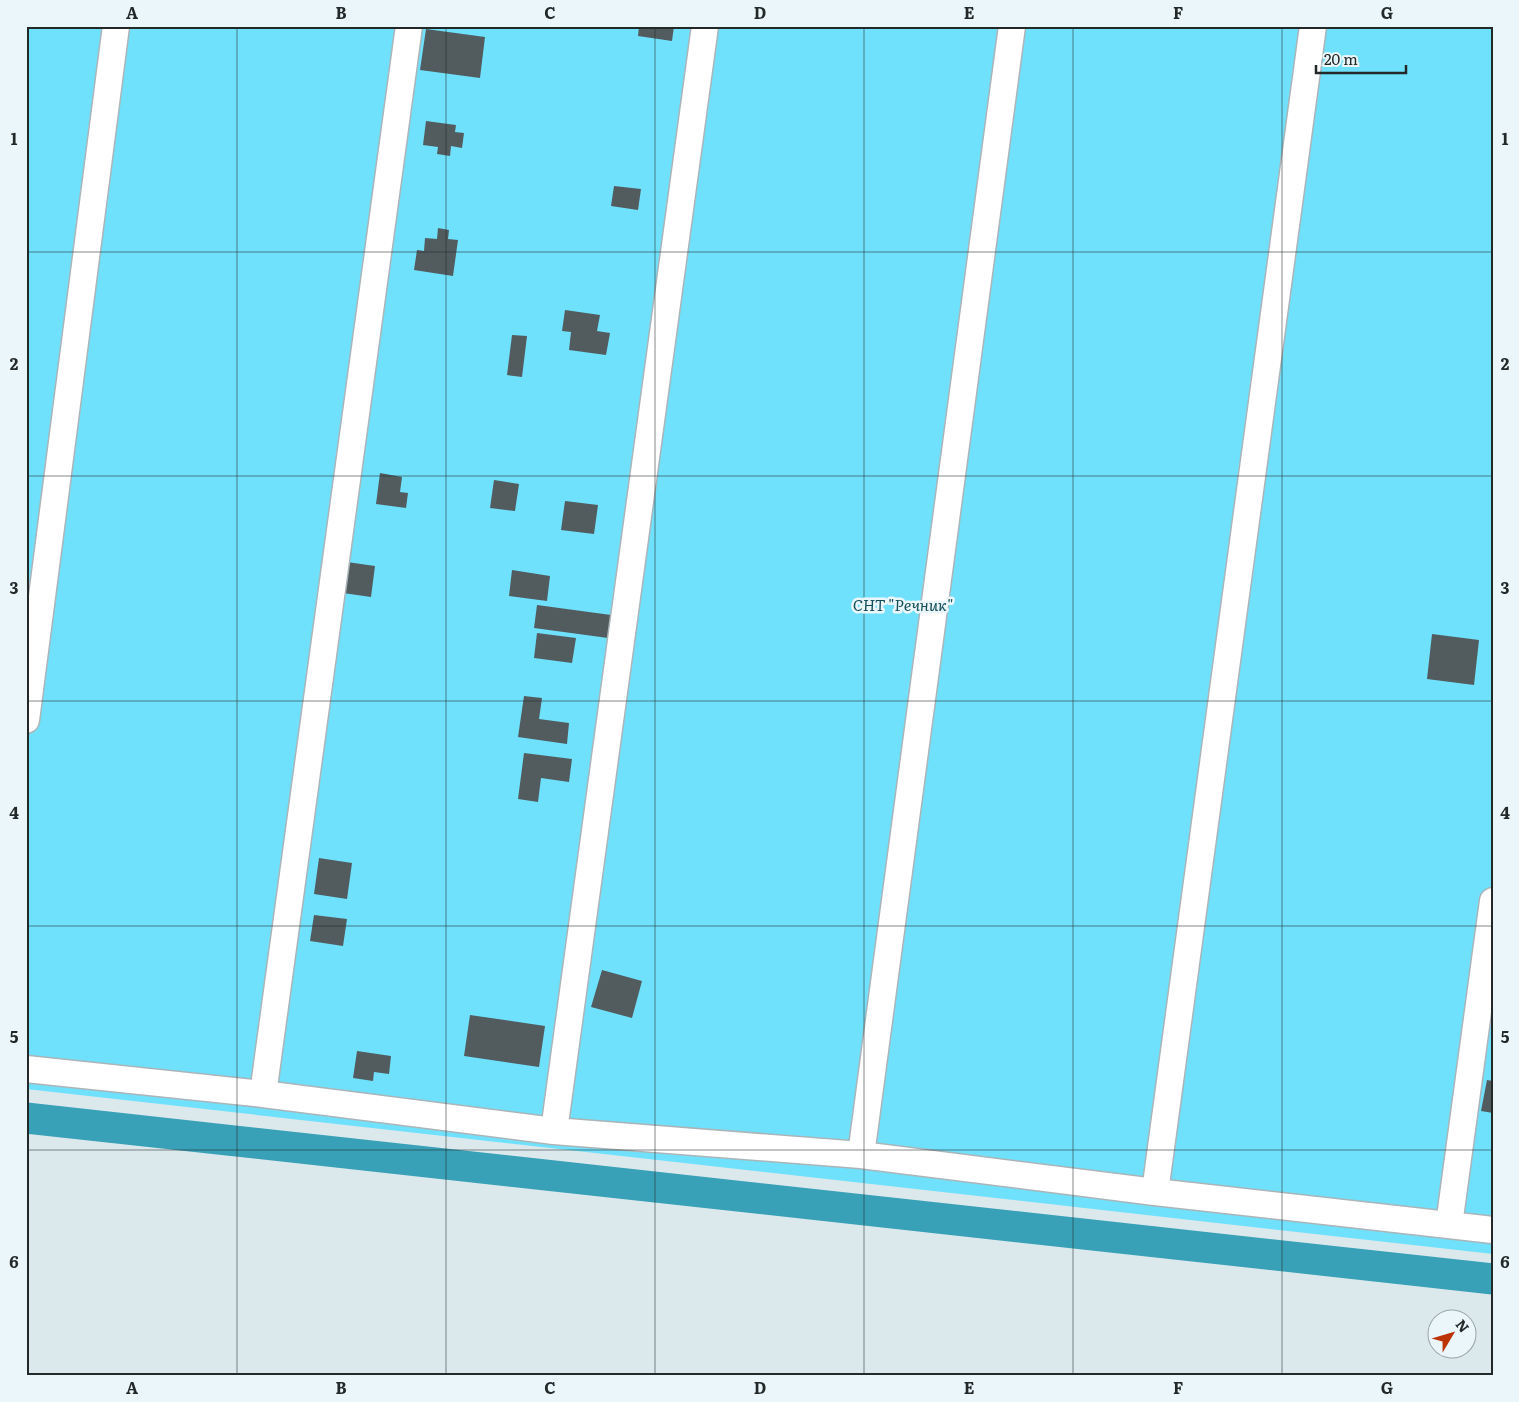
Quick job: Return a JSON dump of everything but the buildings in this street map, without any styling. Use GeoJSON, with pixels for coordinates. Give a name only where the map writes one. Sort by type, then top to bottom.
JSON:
{"type":"FeatureCollection","features":[{"type":"Feature","properties":{"kind":"street"},"geometry":{"type":"LineString","coordinates":[[26,720],[116,26]]}},
{"type":"Feature","properties":{"kind":"street"},"geometry":{"type":"LineString","coordinates":[[263,1094],[409,26]]}},
{"type":"Feature","properties":{"kind":"street"},"geometry":{"type":"LineString","coordinates":[[554,1131],[705,26]]}},
{"type":"Feature","properties":{"kind":"street"},"geometry":{"type":"LineString","coordinates":[[861,1155],[1012,26]]}},
{"type":"Feature","properties":{"kind":"street"},"geometry":{"type":"LineString","coordinates":[[1155,1192],[1313,26]]}},
{"type":"Feature","properties":{"kind":"street"},"geometry":{"type":"LineString","coordinates":[[1449,1225],[1493,900]]}},
{"type":"Feature","properties":{"kind":"street"},"geometry":{"type":"LineString","coordinates":[[26,1069],[263,1094],[554,1131],[861,1155],[1155,1192],[1493,1230]]}},
{"type":"Feature","properties":{"kind":"green space","name":"СНТ \"Речник\""},"geometry":{"type":"Polygon","coordinates":[[[26,26],[1493,26],[1493,1254],[26,1089],[26,26]]]}},
{"type":"Feature","properties":{"kind":"waterway"},"geometry":{"type":"LineString","coordinates":[[26,1118],[1493,1279]]}}]}
